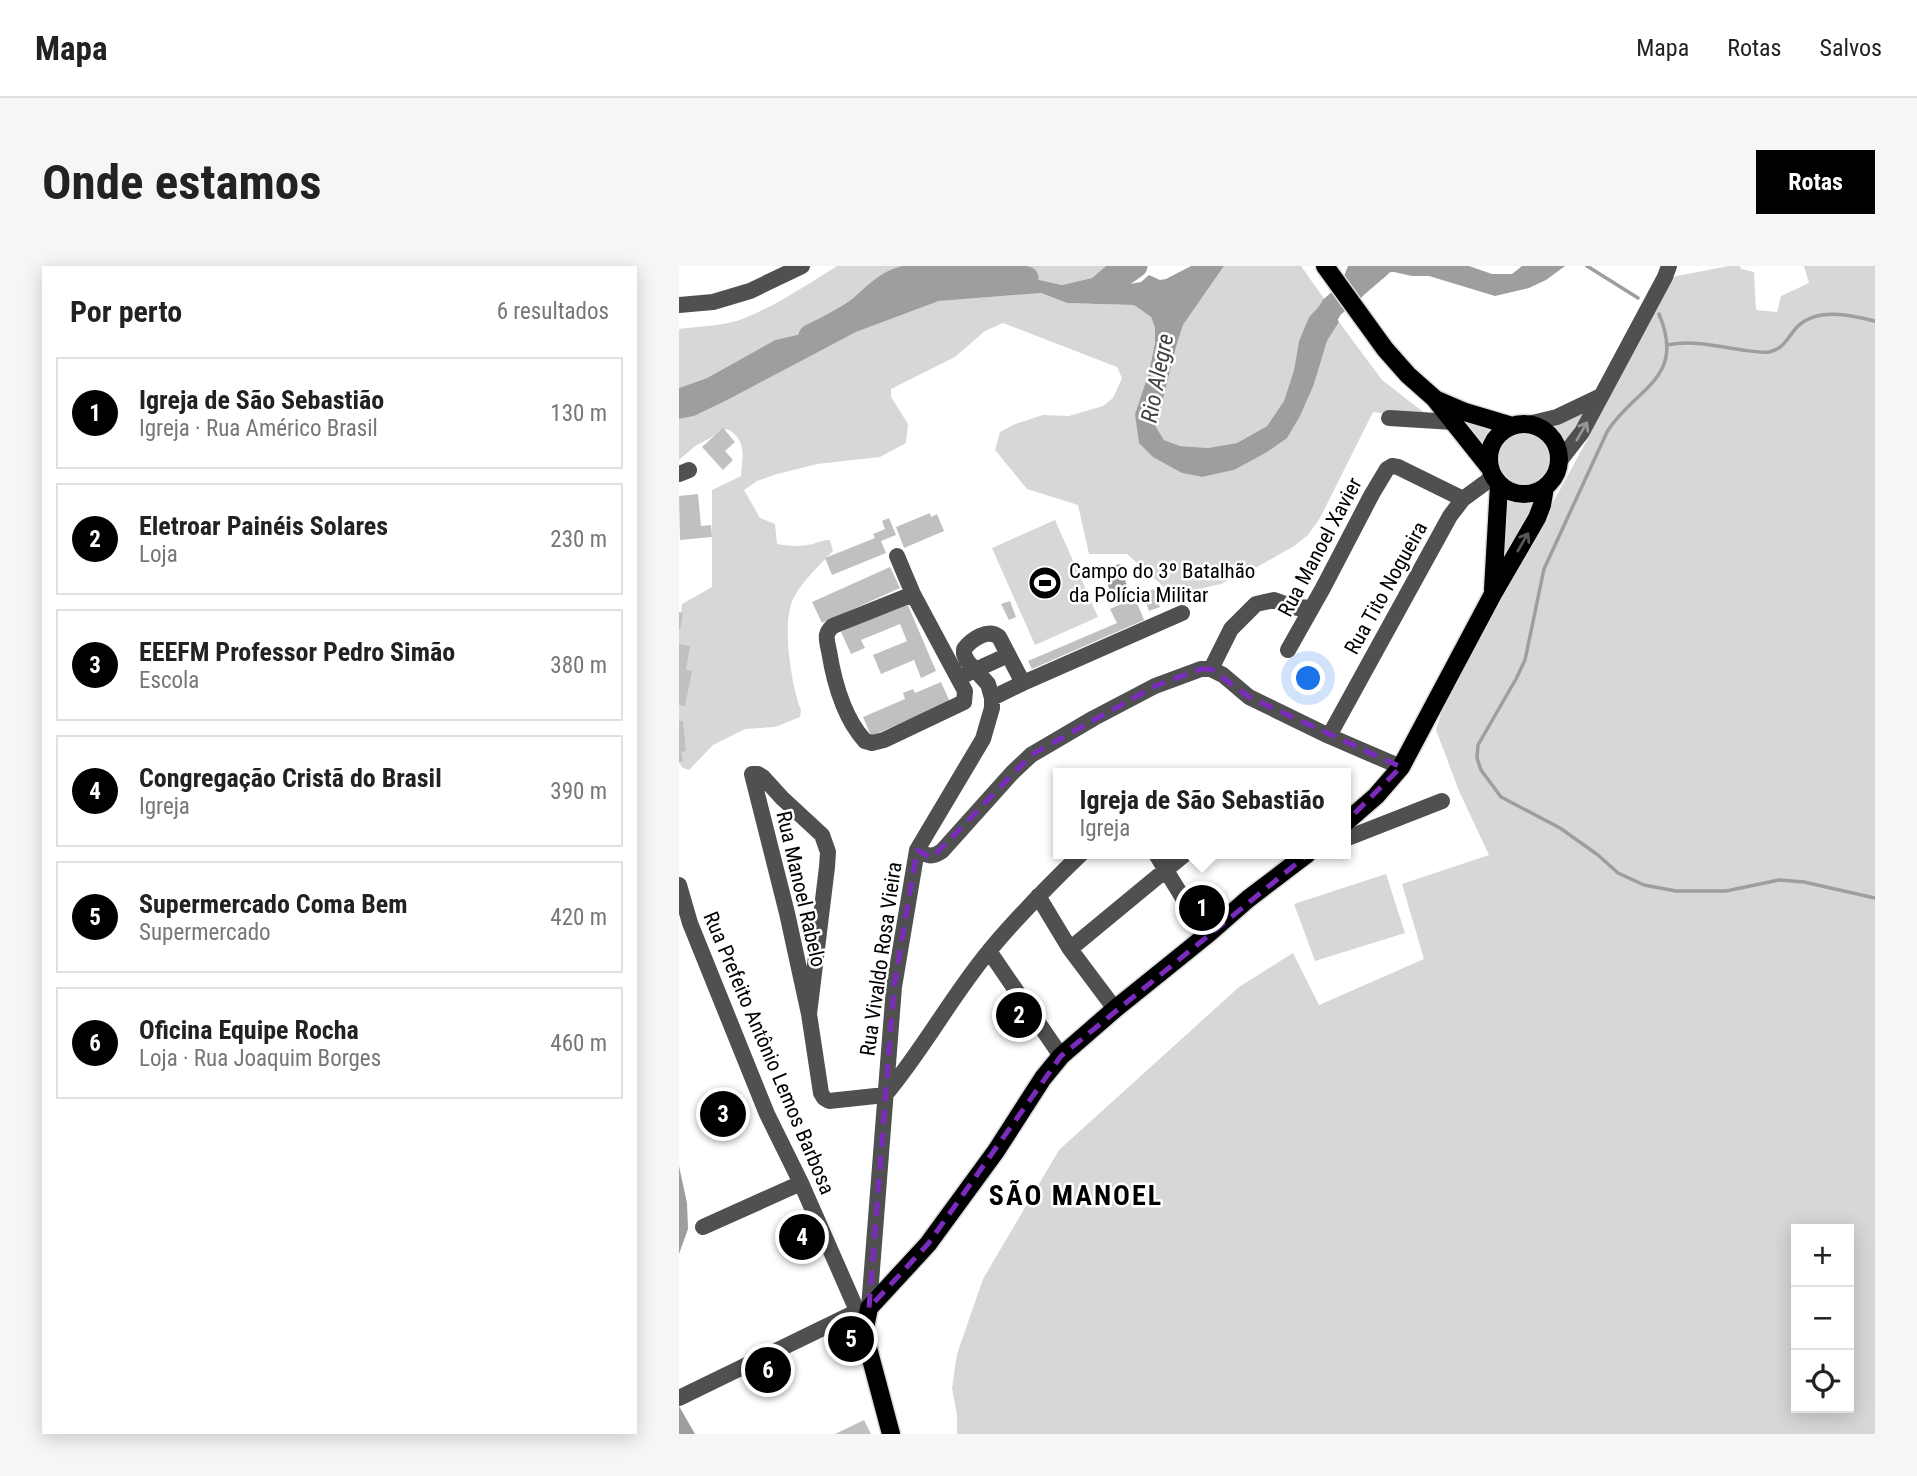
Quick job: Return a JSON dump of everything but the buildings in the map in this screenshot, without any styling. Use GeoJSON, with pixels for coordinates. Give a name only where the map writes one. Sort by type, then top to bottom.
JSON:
{"type":"FeatureCollection","features":[{"type":"Feature","properties":{"kind":"main road"},"geometry":{"type":"LineString","coordinates":[[1327,269],[1365,322],[1408,375],[1434,398],[1494,476],[1514,493],[1525,494],[1545,487],[1552,480],[1558,463],[1558,452],[1547,433],[1538,427],[1465,412],[1434,398]]}},
{"type":"Feature","properties":{"kind":"main road"},"geometry":{"type":"LineString","coordinates":[[1493,594],[1494,476],[1491,446],[1496,438],[1520,425]]}},
{"type":"Feature","properties":{"kind":"main road"},"geometry":{"type":"LineString","coordinates":[[1351,818],[1376,796],[1401,767],[1493,594],[1537,518],[1545,487]]}},
{"type":"Feature","properties":{"kind":"main road"},"geometry":{"type":"LineString","coordinates":[[891,1434],[867,1344],[863,1316],[928,1244],[1061,1056],[1301,859]]}},
{"type":"Feature","properties":{"kind":"street"},"geometry":{"type":"LineString","coordinates":[[679,305],[713,302],[750,291],[802,266]]}},
{"type":"Feature","properties":{"kind":"street"},"geometry":{"type":"LineString","coordinates":[[1558,463],[1582,432],[1669,266]]}},
{"type":"Feature","properties":{"kind":"street"},"geometry":{"type":"LineString","coordinates":[[1520,425],[1557,417],[1601,396]]}},
{"type":"Feature","properties":{"kind":"street"},"geometry":{"type":"LineString","coordinates":[[1389,418],[1453,422]]}},
{"type":"Feature","properties":{"kind":"street","name":"Rua Manoel Xavier"},"geometry":{"type":"LineString","coordinates":[[1288,650],[1387,469],[1392,466],[1402,469],[1463,499]]}},
{"type":"Feature","properties":{"kind":"street","name":"Rua Tito Nogueira"},"geometry":{"type":"LineString","coordinates":[[1329,736],[1450,516],[1463,499],[1494,476]]}},
{"type":"Feature","properties":{"kind":"street"},"geometry":{"type":"LineString","coordinates":[[897,556],[913,594],[965,691],[964,702],[884,740],[872,743],[865,741],[850,719],[839,694],[827,638],[829,630],[833,626],[913,594]]}},
{"type":"Feature","properties":{"kind":"street"},"geometry":{"type":"LineString","coordinates":[[1312,607],[1297,608],[1275,600],[1256,604],[1231,629],[1211,669],[1249,696],[1329,736],[1401,767]]}},
{"type":"Feature","properties":{"kind":"street"},"geometry":{"type":"LineString","coordinates":[[992,698],[1182,613]]}},
{"type":"Feature","properties":{"kind":"street"},"geometry":{"type":"LineString","coordinates":[[917,850],[983,739],[992,708],[988,684],[975,671],[964,654],[964,649],[976,639],[995,633],[1023,683]]}},
{"type":"Feature","properties":{"kind":"street"},"geometry":{"type":"LineString","coordinates":[[958,678],[1008,655]]}},
{"type":"Feature","properties":{"kind":"street","name":"Rua Vivaldo Rosa Vieira"},"geometry":{"type":"LineString","coordinates":[[863,1316],[894,987],[917,850],[929,856],[935,856],[942,851],[1031,755],[1052,741],[1155,686],[1194,671],[1211,669]]}},
{"type":"Feature","properties":{"kind":"street","name":"Rua Manoel Rabelo"},"geometry":{"type":"LineString","coordinates":[[752,774],[763,776],[782,798],[817,829],[826,844],[827,867],[809,1013],[787,913],[752,774]]}},
{"type":"Feature","properties":{"kind":"street"},"geometry":{"type":"LineString","coordinates":[[1351,836],[1441,802]]}},
{"type":"Feature","properties":{"kind":"street"},"geometry":{"type":"LineString","coordinates":[[809,1013],[824,1098],[835,1101],[885,1095],[903,1074],[989,951],[1076,859]]}},
{"type":"Feature","properties":{"kind":"street"},"geometry":{"type":"LineString","coordinates":[[1159,859],[1208,934]]}},
{"type":"Feature","properties":{"kind":"street"},"geometry":{"type":"LineString","coordinates":[[1070,949],[1179,859]]}},
{"type":"Feature","properties":{"kind":"street","name":"Rua Prefeito Antônio Lemos Barbosa"},"geometry":{"type":"LineString","coordinates":[[679,885],[690,923],[767,1114],[863,1316]]}},
{"type":"Feature","properties":{"kind":"street"},"geometry":{"type":"LineString","coordinates":[[1038,897],[1070,949],[1115,1009]]}},
{"type":"Feature","properties":{"kind":"street"},"geometry":{"type":"LineString","coordinates":[[989,951],[1061,1056]]}},
{"type":"Feature","properties":{"kind":"street"},"geometry":{"type":"LineString","coordinates":[[703,1227],[800,1184]]}},
{"type":"Feature","properties":{"kind":"street"},"geometry":{"type":"LineString","coordinates":[[681,1397],[863,1316]]}},
{"type":"Feature","properties":{"kind":"highlighted area"},"geometry":{"type":"Polygon","coordinates":[[[1201,669],[1211,669],[1249,697],[1401,767],[1340,828],[1061,1056],[928,1244],[869,1308],[894,987],[917,850],[932,858],[1031,755],[1155,686],[1201,669]]]}},
{"type":"Feature","properties":{"kind":"shaded area"},"geometry":{"type":"Polygon","coordinates":[[[837,266],[1106,266],[1092,278],[1062,285],[1004,272],[886,289],[852,316],[814,331],[775,340],[707,378],[679,388],[679,329],[745,318],[781,301],[837,266]]]}},
{"type":"Feature","properties":{"kind":"shaded area"},"geometry":{"type":"Polygon","coordinates":[[[1224,266],[1301,266],[1325,300],[1309,317],[1299,341],[1294,370],[1284,401],[1267,426],[1237,443],[1208,448],[1180,446],[1164,440],[1156,427],[1183,325],[1224,266]]]}},
{"type":"Feature","properties":{"kind":"shaded area"},"geometry":{"type":"Polygon","coordinates":[[[1740,266],[1741,269],[1754,272],[1756,310],[1777,312],[1781,296],[1809,283],[1804,266],[1875,266],[1875,1434],[957,1434],[952,1388],[957,1354],[983,1279],[1059,1150],[1239,987],[1293,953],[1319,1005],[1424,959],[1402,884],[1489,855],[1459,791],[1436,730],[1450,685],[1524,559],[1668,280],[1677,276],[1740,266]]]}},
{"type":"Feature","properties":{"kind":"shaded area"},"geometry":{"type":"Polygon","coordinates":[[[1041,293],[1067,303],[1134,305],[1151,317],[1155,328],[1155,343],[1135,414],[1182,473],[1202,477],[1234,470],[1314,384],[1327,341],[1339,322],[1382,380],[1422,411],[1424,416],[1419,418],[1373,412],[1320,518],[1308,535],[1259,566],[1221,584],[1194,590],[1182,603],[1127,554],[1089,554],[1078,505],[1027,489],[995,450],[1000,432],[1015,424],[1043,415],[1069,416],[1103,406],[1113,398],[1122,378],[1117,367],[1003,323],[985,331],[955,357],[891,389],[891,397],[908,424],[906,443],[880,457],[817,464],[757,481],[744,490],[760,518],[775,524],[777,544],[804,546],[830,540],[833,551],[802,584],[790,607],[789,653],[801,710],[800,717],[775,727],[745,729],[713,745],[689,770],[683,768],[679,763],[679,632],[682,604],[712,587],[712,490],[741,476],[743,456],[738,438],[727,429],[695,446],[679,460],[679,419],[694,416],[856,332],[939,301],[1041,293]]]}},
{"type":"Feature","properties":{"kind":"shaded area"},"geometry":{"type":"Polygon","coordinates":[[[1590,406],[1576,426],[1564,448],[1549,426],[1590,406]]]}},
{"type":"Feature","properties":{"kind":"shaded area"},"geometry":{"type":"Polygon","coordinates":[[[1459,419],[1499,427],[1491,431],[1481,451],[1459,419]]]}},
{"type":"Feature","properties":{"kind":"shaded area"},"geometry":{"type":"Polygon","coordinates":[[[1517,432],[1529,432],[1544,440],[1552,455],[1552,467],[1544,482],[1529,490],[1517,490],[1502,482],[1494,467],[1494,455],[1502,440],[1517,432]]]}},
{"type":"Feature","properties":{"kind":"shaded area"},"geometry":{"type":"Polygon","coordinates":[[[1539,495],[1496,581],[1501,496],[1517,499],[1539,495]]]}},
{"type":"Feature","properties":{"kind":"shaded area","name":"Campo do 3º Batalhão da Polícia Militar"},"geometry":{"type":"Polygon","coordinates":[[[1055,520],[1098,617],[1035,645],[992,548],[1055,520]]]}},
{"type":"Feature","properties":{"kind":"shaded area"},"geometry":{"type":"Polygon","coordinates":[[[1386,874],[1405,933],[1315,961],[1294,904],[1386,874]]]}},
{"type":"Feature","properties":{"kind":"water"},"geometry":{"type":"Polygon","coordinates":[[[1106,266],[1128,266],[1119,279],[1125,285],[1141,282],[1149,275],[1160,280],[1166,279],[1191,266],[1224,266],[1183,325],[1156,427],[1164,440],[1180,446],[1208,448],[1237,443],[1267,426],[1284,401],[1294,370],[1299,341],[1309,317],[1325,300],[1339,322],[1327,341],[1314,384],[1287,438],[1234,470],[1202,477],[1182,473],[1153,457],[1139,443],[1135,414],[1155,343],[1155,328],[1151,317],[1134,305],[1067,303],[1041,293],[939,301],[856,332],[727,400],[694,416],[679,419],[679,388],[707,378],[775,340],[814,331],[852,316],[886,289],[1004,272],[1062,285],[1092,278],[1106,266]]]}},
{"type":"Feature","properties":{"kind":"water"},"geometry":{"type":"Polygon","coordinates":[[[1348,266],[1469,266],[1492,274],[1512,274],[1522,266],[1565,266],[1529,288],[1495,296],[1429,276],[1379,273],[1359,301],[1344,276],[1348,266]]]}},
{"type":"Feature","properties":{"kind":"water"},"geometry":{"type":"Polygon","coordinates":[[[1120,564],[1129,592],[1112,598],[1103,569],[1120,564]]]}},
{"type":"Feature","properties":{"kind":"water"},"geometry":{"type":"Polygon","coordinates":[[[679,1166],[687,1203],[688,1229],[679,1254],[679,1166]]]}},
{"type":"Feature","properties":{"kind":"water"},"geometry":{"type":"Polygon","coordinates":[[[679,1406],[695,1434],[679,1434],[679,1406]]]}},
{"type":"Feature","properties":{"kind":"waterway","name":"Rio Alegre"},"geometry":{"type":"LineString","coordinates":[[1094,292],[1136,266]]}},
{"type":"Feature","properties":{"kind":"waterway","name":"Rio Alegre"},"geometry":{"type":"LineString","coordinates":[[1316,334],[1332,307],[1380,266]]}},
{"type":"Feature","properties":{"kind":"waterway"},"geometry":{"type":"LineString","coordinates":[[1587,266],[1638,298]]}},
{"type":"Feature","properties":{"kind":"waterway","name":"Rio Alegre"},"geometry":{"type":"LineString","coordinates":[[810,336],[852,313],[887,285],[906,277],[959,271],[1027,278]]}},
{"type":"Feature","properties":{"kind":"waterway"},"geometry":{"type":"LineString","coordinates":[[1659,314],[1666,336],[1666,354],[1662,369],[1607,432],[1544,569],[1525,660],[1478,745],[1477,758],[1481,770],[1501,797],[1560,828],[1618,873],[1644,885],[1676,891],[1726,891],[1779,880],[1804,882],[1875,898]]}},
{"type":"Feature","properties":{"kind":"waterway"},"geometry":{"type":"LineString","coordinates":[[1667,345],[1695,343],[1769,352],[1782,345],[1797,327],[1814,317],[1834,314],[1875,321]]}},
{"type":"Feature","properties":{"kind":"place","name":"Campo do 3º Batalhão da Polícia Militar"},"geometry":{"type":"Point","coordinates":[1045,583]}},
{"type":"Feature","properties":{"kind":"place","name":"Igreja de São Sebastião"},"geometry":{"type":"Point","coordinates":[1202,908]}},
{"type":"Feature","properties":{"kind":"place","name":"Eletroar Painéis Solares"},"geometry":{"type":"Point","coordinates":[1019,1015]}},
{"type":"Feature","properties":{"kind":"place","name":"EEEFM Professor Pedro Simão"},"geometry":{"type":"Point","coordinates":[723,1114]}},
{"type":"Feature","properties":{"kind":"place","name":"Congregação Cristã do Brasil"},"geometry":{"type":"Point","coordinates":[802,1237]}},
{"type":"Feature","properties":{"kind":"place","name":"Supermercado Coma Bem"},"geometry":{"type":"Point","coordinates":[851,1339]}},
{"type":"Feature","properties":{"kind":"place","name":"Oficina Equipe Rocha"},"geometry":{"type":"Point","coordinates":[768,1370]}},
{"type":"Feature","properties":{"kind":"district","name":"SÃO MANOEL"},"geometry":{"type":"Point","coordinates":[1076,1195]}}]}
